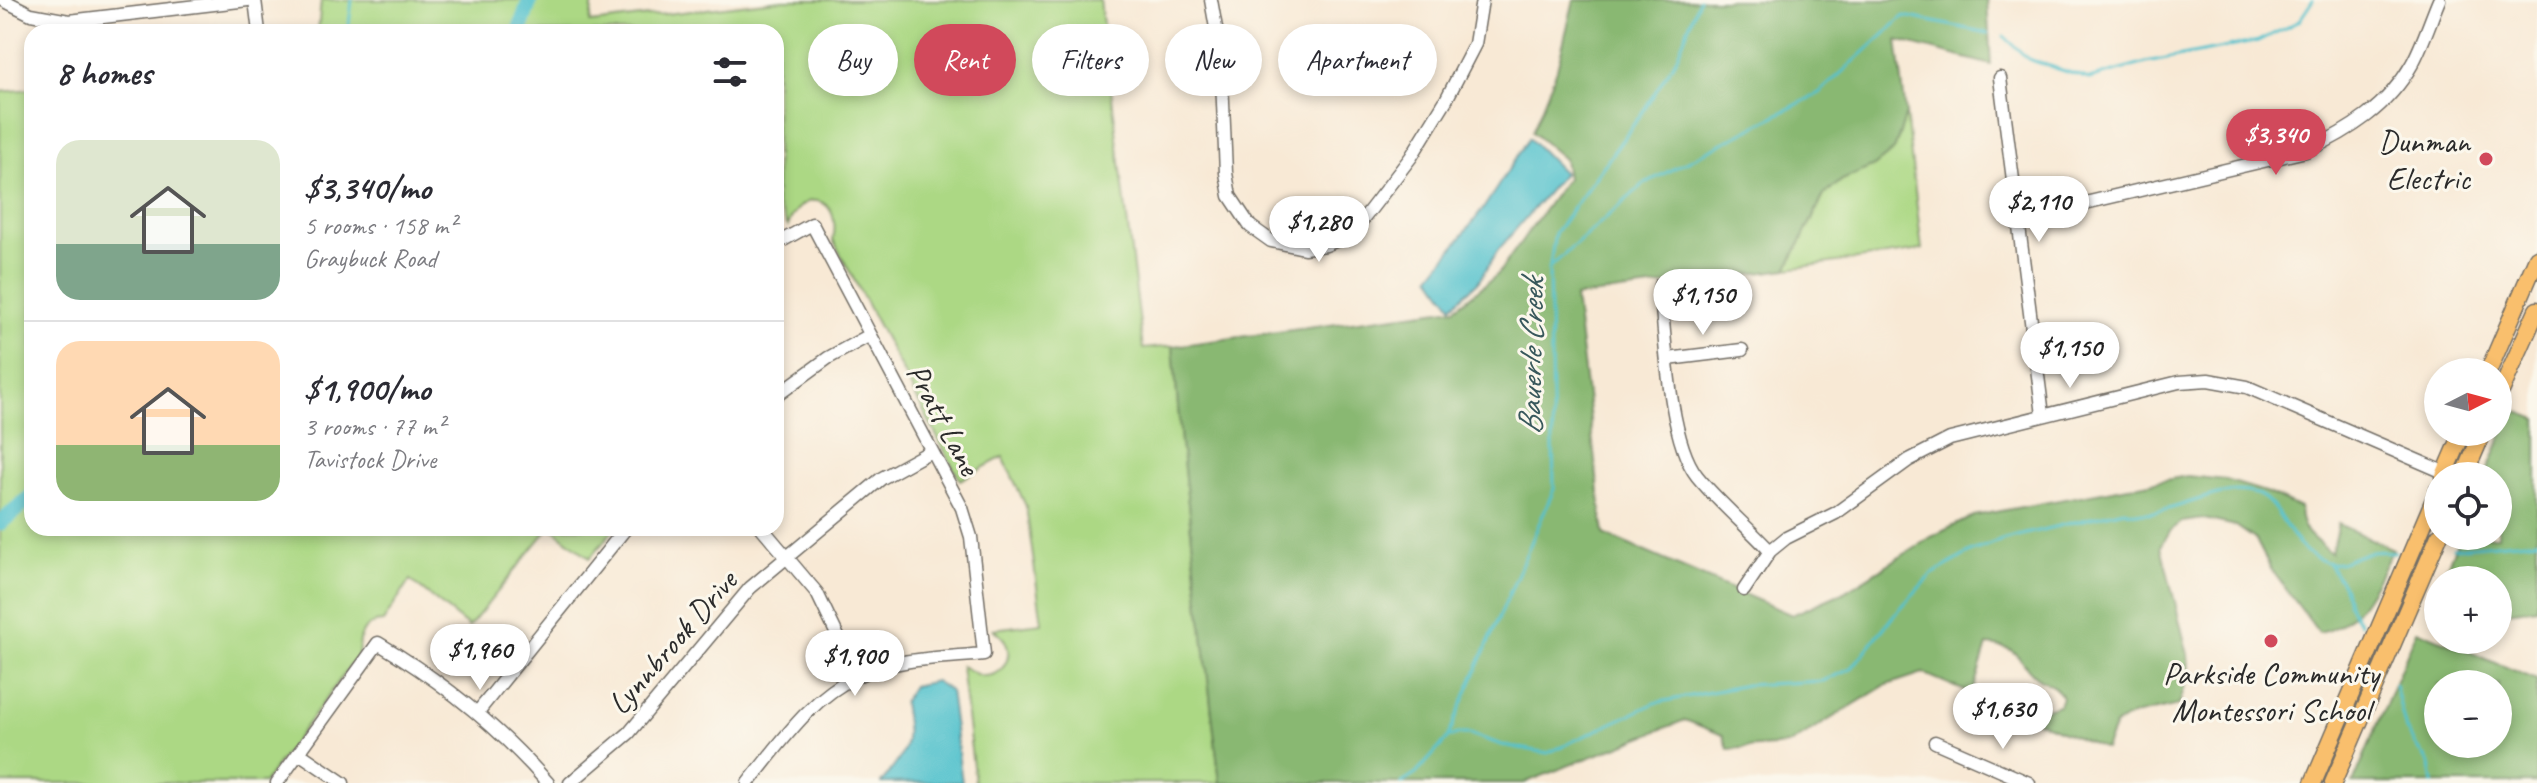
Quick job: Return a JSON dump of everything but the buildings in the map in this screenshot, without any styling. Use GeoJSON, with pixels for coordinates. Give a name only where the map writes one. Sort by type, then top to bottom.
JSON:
{"type":"FeatureCollection","features":[{"type":"Feature","properties":{"kind":"main road"},"geometry":{"type":"LineString","coordinates":[[2494,358],[2537,258]]}},
{"type":"Feature","properties":{"kind":"main road"},"geometry":{"type":"LineString","coordinates":[[2512,366],[2537,310]]}},
{"type":"Feature","properties":{"kind":"main road"},"geometry":{"type":"LineString","coordinates":[[2313,783],[2424,523]]}},
{"type":"Feature","properties":{"kind":"main road"},"geometry":{"type":"LineString","coordinates":[[2333,783],[2433,550]]}},
{"type":"Feature","properties":{"kind":"main road"},"geometry":{"type":"LineString","coordinates":[[2338,724],[2355,731]]}},
{"type":"Feature","properties":{"kind":"street"},"geometry":{"type":"LineString","coordinates":[[3,0],[31,14],[59,21],[145,6],[248,0]]}},
{"type":"Feature","properties":{"kind":"street"},"geometry":{"type":"LineString","coordinates":[[255,0],[258,24]]}},
{"type":"Feature","properties":{"kind":"street"},"geometry":{"type":"LineString","coordinates":[[1211,0],[1221,56],[1226,173],[1230,196],[1250,226],[1271,241],[1304,248],[1326,245],[1342,238],[1364,218],[1411,157],[1475,44],[1482,0]]}},
{"type":"Feature","properties":{"kind":"street"},"geometry":{"type":"LineString","coordinates":[[2017,219],[2306,151],[2342,134],[2367,117],[2394,91],[2412,64],[2439,0]]}},
{"type":"Feature","properties":{"kind":"street"},"geometry":{"type":"LineString","coordinates":[[2000,78],[2043,415]]}},
{"type":"Feature","properties":{"kind":"street","name":"Pratt Lane"},"geometry":{"type":"LineString","coordinates":[[784,240],[812,224],[962,508],[969,528],[984,654],[900,663],[857,676]]}},
{"type":"Feature","properties":{"kind":"street"},"geometry":{"type":"LineString","coordinates":[[1660,285],[1676,427],[1688,462],[1770,551]]}},
{"type":"Feature","properties":{"kind":"street"},"geometry":{"type":"LineString","coordinates":[[784,390],[828,358],[870,335]]}},
{"type":"Feature","properties":{"kind":"street"},"geometry":{"type":"LineString","coordinates":[[1668,359],[1742,350]]}},
{"type":"Feature","properties":{"kind":"street"},"geometry":{"type":"LineString","coordinates":[[1744,590],[1770,551],[1806,526],[1856,500],[1928,449],[1950,439],[2179,382],[2208,380],[2247,387],[2424,465]]}},
{"type":"Feature","properties":{"kind":"street","name":"Lynnbrook Drive"},"geometry":{"type":"LineString","coordinates":[[570,783],[629,733],[739,599],[882,478],[931,451]]}},
{"type":"Feature","properties":{"kind":"street"},"geometry":{"type":"LineString","coordinates":[[477,713],[620,536]]}},
{"type":"Feature","properties":{"kind":"street"},"geometry":{"type":"LineString","coordinates":[[748,783],[809,709],[857,676],[812,585],[769,536]]}},
{"type":"Feature","properties":{"kind":"street"},"geometry":{"type":"LineString","coordinates":[[277,783],[378,643],[429,674],[477,713],[548,783]]}},
{"type":"Feature","properties":{"kind":"street"},"geometry":{"type":"LineString","coordinates":[[1935,742],[2029,783]]}},
{"type":"Feature","properties":{"kind":"street"},"geometry":{"type":"LineString","coordinates":[[299,753],[343,783]]}},
{"type":"Feature","properties":{"kind":"green space"},"geometry":{"type":"Polygon","coordinates":[[[321,0],[593,0],[590,23],[783,0],[1100,0],[1103,24],[1032,24],[1032,96],[1112,96],[1143,349],[1173,346],[1181,443],[1220,783],[975,783],[961,666],[982,676],[996,673],[1007,660],[1008,649],[1004,639],[993,629],[1042,623],[1026,506],[1003,457],[960,480],[833,240],[835,225],[827,206],[811,201],[794,213],[788,226],[784,219],[784,24],[319,24],[321,0]]]}},
{"type":"Feature","properties":{"kind":"green space"},"geometry":{"type":"Polygon","coordinates":[[[1574,0],[1987,0],[1991,65],[1897,40],[1906,114],[1894,150],[1874,166],[1842,180],[1824,195],[1787,269],[1575,297],[1604,534],[1792,615],[1844,592],[1933,536],[1974,516],[2187,476],[2226,480],[2268,493],[2300,508],[2305,529],[2331,553],[2338,524],[2393,549],[2365,600],[2345,621],[2319,633],[2271,569],[2256,540],[2236,526],[2204,519],[2182,522],[2170,531],[2161,546],[2188,655],[2189,673],[2179,705],[2134,715],[2115,725],[2105,749],[2024,716],[2059,705],[2062,697],[2056,689],[2033,674],[2011,650],[1987,645],[1972,694],[1923,673],[1884,686],[1788,745],[1728,749],[1723,735],[1685,720],[1524,783],[1220,783],[1181,443],[1173,346],[1455,308],[1497,275],[1567,178],[1564,159],[1532,132],[1557,69],[1574,0]]]}},
{"type":"Feature","properties":{"kind":"green space"},"geometry":{"type":"Polygon","coordinates":[[[24,90],[24,536],[543,536],[469,627],[410,580],[383,622],[370,625],[363,632],[358,655],[264,783],[0,783],[0,92],[24,90]]]}},
{"type":"Feature","properties":{"kind":"green space"},"geometry":{"type":"Polygon","coordinates":[[[1906,114],[1922,250],[1787,269],[1824,195],[1842,180],[1874,166],[1894,150],[1906,114]]]}},
{"type":"Feature","properties":{"kind":"green space"},"geometry":{"type":"Polygon","coordinates":[[[2513,410],[2537,419],[2537,608],[2512,611],[2512,566],[2447,566],[2454,550],[2512,550],[2512,462],[2491,462],[2498,446],[2512,446],[2513,410]]]}},
{"type":"Feature","properties":{"kind":"green space"},"geometry":{"type":"Polygon","coordinates":[[[562,536],[608,536],[590,558],[562,536]]]}},
{"type":"Feature","properties":{"kind":"green space"},"geometry":{"type":"Polygon","coordinates":[[[2417,630],[2424,633],[2424,654],[2475,654],[2537,680],[2537,783],[2353,783],[2417,630]]]}},
{"type":"Feature","properties":{"kind":"water"},"geometry":{"type":"Polygon","coordinates":[[[1529,138],[1564,173],[1498,250],[1478,282],[1452,306],[1431,276],[1483,209],[1529,138]]]}},
{"type":"Feature","properties":{"kind":"water"},"geometry":{"type":"Polygon","coordinates":[[[935,681],[950,691],[962,782],[881,783],[905,746],[903,702],[913,686],[935,681]]]}},
{"type":"Feature","properties":{"kind":"waterway"},"geometry":{"type":"LineString","coordinates":[[349,24],[352,0]]}},
{"type":"Feature","properties":{"kind":"waterway"},"geometry":{"type":"LineString","coordinates":[[522,24],[530,0]]}},
{"type":"Feature","properties":{"kind":"waterway"},"geometry":{"type":"LineString","coordinates":[[1550,265],[1555,233],[1644,110],[1676,59],[1699,0]]}},
{"type":"Feature","properties":{"kind":"waterway"},"geometry":{"type":"LineString","coordinates":[[2004,36],[2028,59],[2089,79],[2146,63],[2259,41],[2299,21],[2313,0]]}},
{"type":"Feature","properties":{"kind":"waterway","name":"Bauerle Creek"},"geometry":{"type":"LineString","coordinates":[[1402,783],[1416,774],[1447,739],[1554,489],[1549,268],[1644,184],[1819,93],[1904,16],[1988,33]]}},
{"type":"Feature","properties":{"kind":"waterway"},"geometry":{"type":"LineString","coordinates":[[1447,738],[1470,734],[1502,745],[1548,753],[1655,703],[1746,685],[1823,681],[1851,669],[1931,575],[1972,551],[2005,539],[2124,510],[2156,512],[2240,491],[2265,499],[2295,540],[2316,558],[2335,563],[2371,552],[2395,552]]}},
{"type":"Feature","properties":{"kind":"waterway"},"geometry":{"type":"LineString","coordinates":[[0,523],[24,503]]}},
{"type":"Feature","properties":{"kind":"waterway"},"geometry":{"type":"LineString","coordinates":[[2512,542],[2537,540]]}},
{"type":"Feature","properties":{"kind":"waterway"},"geometry":{"type":"LineString","coordinates":[[2329,564],[2345,589],[2348,604],[2360,624]]}},
{"type":"Feature","properties":{"kind":"waterway"},"geometry":{"type":"LineString","coordinates":[[2395,685],[2406,730],[2430,765],[2433,783]]}},
{"type":"Feature","properties":{"kind":"place","name":"Dunman Electric"},"geometry":{"type":"Point","coordinates":[2486,159]}},
{"type":"Feature","properties":{"kind":"place","name":"Parkside Community Montessori School"},"geometry":{"type":"Point","coordinates":[2271,641]}}]}
